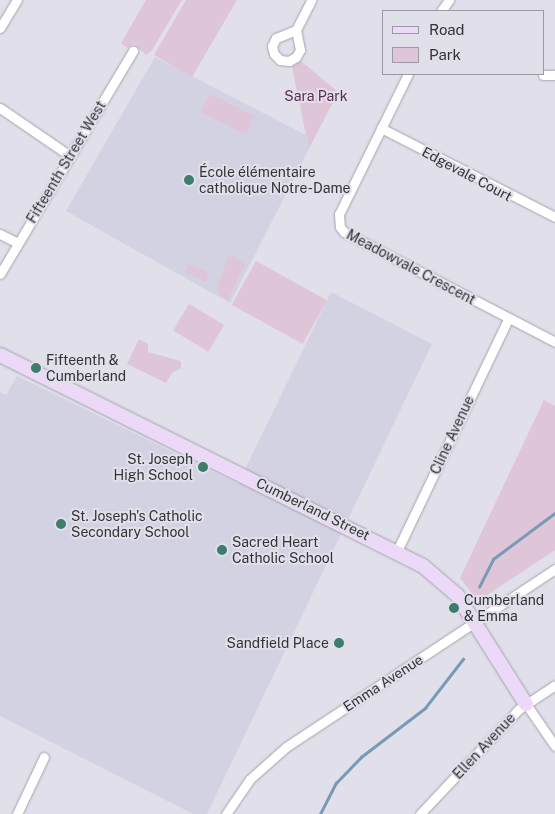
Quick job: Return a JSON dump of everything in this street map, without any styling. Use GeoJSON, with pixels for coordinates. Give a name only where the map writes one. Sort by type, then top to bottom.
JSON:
{"type":"FeatureCollection","features":[{"type":"Feature","properties":{"kind":"street"},"geometry":{"type":"LineString","coordinates":[[0,28],[17,0]]}},
{"type":"Feature","properties":{"kind":"street"},"geometry":{"type":"LineString","coordinates":[[296,30],[312,0]]}},
{"type":"Feature","properties":{"kind":"street","name":"Fifteenth Street West"},"geometry":{"type":"LineString","coordinates":[[0,274],[134,51]]}},
{"type":"Feature","properties":{"kind":"street","name":"Meadowvale Crescent"},"geometry":{"type":"LineString","coordinates":[[408,75],[339,214],[340,227],[344,232],[555,342]]}},
{"type":"Feature","properties":{"kind":"street"},"geometry":{"type":"LineString","coordinates":[[544,75],[555,75]]}},
{"type":"Feature","properties":{"kind":"street"},"geometry":{"type":"LineString","coordinates":[[0,108],[70,156]]}},
{"type":"Feature","properties":{"kind":"street","name":"Edgevale Court"},"geometry":{"type":"LineString","coordinates":[[381,128],[555,217]]}},
{"type":"Feature","properties":{"kind":"street"},"geometry":{"type":"LineString","coordinates":[[0,234],[18,243]]}},
{"type":"Feature","properties":{"kind":"street","name":"Cline Avenue"},"geometry":{"type":"LineString","coordinates":[[397,551],[508,319]]}},
{"type":"Feature","properties":{"kind":"street","name":"Cumberland Street"},"geometry":{"type":"LineString","coordinates":[[0,355],[397,551],[446,584],[475,622],[526,704],[555,746]]}},
{"type":"Feature","properties":{"kind":"street","name":"Emma Avenue"},"geometry":{"type":"LineString","coordinates":[[226,814],[250,779],[279,752],[555,569]]}},
{"type":"Feature","properties":{"kind":"street","name":"Ellen Avenue"},"geometry":{"type":"LineString","coordinates":[[420,814],[526,704],[555,685]]}},
{"type":"Feature","properties":{"kind":"street"},"geometry":{"type":"LineString","coordinates":[[16,814],[44,756]]}},
{"type":"Feature","properties":{"kind":"shaded area","name":"École élémentaire catholique Notre-Dame"},"geometry":{"type":"Polygon","coordinates":[[[155,57],[306,135],[309,149],[230,303],[66,211],[155,57]]]}},
{"type":"Feature","properties":{"kind":"shaded area","name":"Sacred Heart Catholic School"},"geometry":{"type":"Polygon","coordinates":[[[331,292],[432,344],[207,814],[193,814],[0,716],[0,392],[6,395],[17,376],[238,484],[331,292]]]}},
{"type":"Feature","properties":{"kind":"green space"},"geometry":{"type":"Polygon","coordinates":[[[146,0],[182,0],[152,50],[146,55],[134,44],[127,48],[121,43],[146,0]]]}},
{"type":"Feature","properties":{"kind":"green space"},"geometry":{"type":"Polygon","coordinates":[[[186,0],[237,0],[192,77],[154,55],[186,0]]]}},
{"type":"Feature","properties":{"kind":"green space","name":"Sara Park"},"geometry":{"type":"Polygon","coordinates":[[[301,61],[338,92],[309,149],[292,67],[301,61]]]}},
{"type":"Feature","properties":{"kind":"green space"},"geometry":{"type":"Polygon","coordinates":[[[210,94],[253,115],[250,129],[243,133],[201,112],[210,94]]]}},
{"type":"Feature","properties":{"kind":"green space"},"geometry":{"type":"Polygon","coordinates":[[[229,254],[245,264],[228,300],[219,295],[217,288],[229,254]]]}},
{"type":"Feature","properties":{"kind":"green space"},"geometry":{"type":"Polygon","coordinates":[[[256,261],[327,300],[303,344],[232,305],[256,261]]]}},
{"type":"Feature","properties":{"kind":"green space"},"geometry":{"type":"Polygon","coordinates":[[[188,265],[204,270],[209,276],[206,282],[185,272],[188,265]]]}},
{"type":"Feature","properties":{"kind":"green space"},"geometry":{"type":"Polygon","coordinates":[[[189,304],[224,325],[208,352],[173,331],[189,304]]]}},
{"type":"Feature","properties":{"kind":"green space"},"geometry":{"type":"Polygon","coordinates":[[[139,339],[148,344],[148,352],[181,361],[181,368],[172,373],[166,383],[127,364],[139,339]]]}},
{"type":"Feature","properties":{"kind":"green space"},"geometry":{"type":"Polygon","coordinates":[[[544,400],[555,406],[555,550],[478,601],[460,578],[544,400]]]}},
{"type":"Feature","properties":{"kind":"waterway"},"geometry":{"type":"LineString","coordinates":[[479,587],[493,559],[555,513]]}},
{"type":"Feature","properties":{"kind":"waterway"},"geometry":{"type":"LineString","coordinates":[[320,814],[336,783],[361,757],[425,708],[463,659]]}},
{"type":"Feature","properties":{"kind":"place","name":"École élémentaire catholique Notre-Dame"},"geometry":{"type":"Point","coordinates":[189,180]}},
{"type":"Feature","properties":{"kind":"place","name":"Fifteenth & Cumberland"},"geometry":{"type":"Point","coordinates":[36,368]}},
{"type":"Feature","properties":{"kind":"place","name":"St. Joseph High School"},"geometry":{"type":"Point","coordinates":[203,467]}},
{"type":"Feature","properties":{"kind":"place","name":"St. Joseph's Catholic Secondary School"},"geometry":{"type":"Point","coordinates":[61,524]}},
{"type":"Feature","properties":{"kind":"place","name":"Sacred Heart Catholic School"},"geometry":{"type":"Point","coordinates":[222,550]}},
{"type":"Feature","properties":{"kind":"place","name":"Cumberland & Emma"},"geometry":{"type":"Point","coordinates":[454,608]}},
{"type":"Feature","properties":{"kind":"place","name":"Sandfield Place"},"geometry":{"type":"Point","coordinates":[339,643]}}]}
